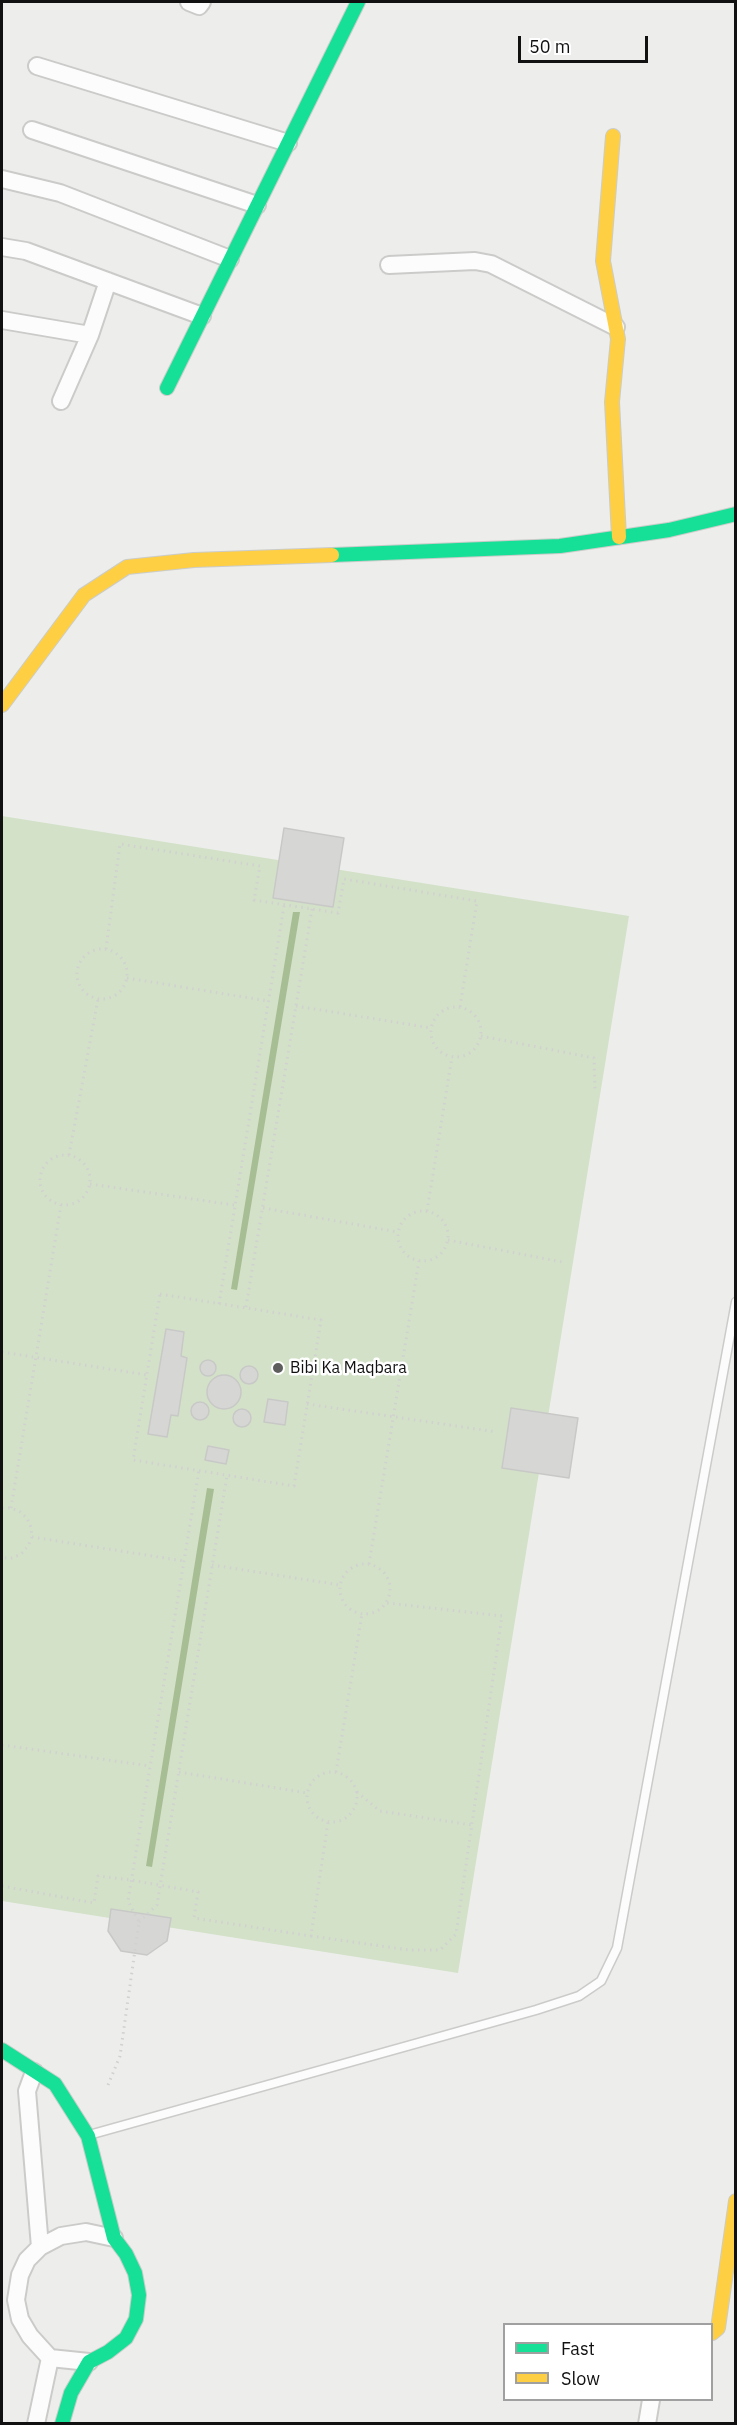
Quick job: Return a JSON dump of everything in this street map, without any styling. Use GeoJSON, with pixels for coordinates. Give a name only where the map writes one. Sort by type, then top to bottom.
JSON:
{"type":"FeatureCollection","features":[{"type":"Feature","properties":{"kind":"street"},"geometry":{"type":"LineString","coordinates":[[189,2],[199,6],[202,2]]}},
{"type":"Feature","properties":{"kind":"street"},"geometry":{"type":"LineString","coordinates":[[167,388],[358,2]]}},
{"type":"Feature","properties":{"kind":"street"},"geometry":{"type":"LineString","coordinates":[[37,66],[288,143]]}},
{"type":"Feature","properties":{"kind":"street"},"geometry":{"type":"LineString","coordinates":[[32,130],[257,205]]}},
{"type":"Feature","properties":{"kind":"street"},"geometry":{"type":"LineString","coordinates":[[613,136],[603,261],[616,327],[618,351],[612,402],[619,537]]}},
{"type":"Feature","properties":{"kind":"street"},"geometry":{"type":"LineString","coordinates":[[2,179],[60,193],[230,259]]}},
{"type":"Feature","properties":{"kind":"street"},"geometry":{"type":"LineString","coordinates":[[2,246],[26,251],[202,315]]}},
{"type":"Feature","properties":{"kind":"street"},"geometry":{"type":"LineString","coordinates":[[389,265],[475,261],[491,264],[616,327]]}},
{"type":"Feature","properties":{"kind":"street"},"geometry":{"type":"LineString","coordinates":[[61,401],[90,335],[108,281]]}},
{"type":"Feature","properties":{"kind":"street"},"geometry":{"type":"LineString","coordinates":[[2,320],[90,335]]}},
{"type":"Feature","properties":{"kind":"street"},"geometry":{"type":"LineString","coordinates":[[2,705],[84,595],[127,567],[194,560],[560,546],[669,530],[735,514]]}},
{"type":"Feature","properties":{"kind":"street"},"geometry":{"type":"LineString","coordinates":[[2,2050],[55,2084],[88,2136],[114,2238],[126,2254],[135,2273],[139,2295],[136,2319],[126,2338],[108,2352],[89,2362],[71,2393],[62,2424]]}},
{"type":"Feature","properties":{"kind":"street"},"geometry":{"type":"LineString","coordinates":[[34,2072],[27,2091],[40,2247]]}},
{"type":"Feature","properties":{"kind":"street"},"geometry":{"type":"LineString","coordinates":[[713,2332],[718,2328],[735,2201]]}},
{"type":"Feature","properties":{"kind":"street"},"geometry":{"type":"LineString","coordinates":[[89,2362],[50,2358],[25,2328],[20,2319],[16,2300],[20,2275],[27,2260],[40,2247],[73,2233],[86,2232],[114,2238]]}},
{"type":"Feature","properties":{"kind":"street"},"geometry":{"type":"LineString","coordinates":[[36,2424],[50,2358]]}},
{"type":"Feature","properties":{"kind":"street"},"geometry":{"type":"LineString","coordinates":[[647,2424],[651,2401]]}},
{"type":"Feature","properties":{"kind":"lane"},"geometry":{"type":"LineString","coordinates":[[88,2136],[536,2010],[579,1996],[601,1981],[616,1947],[735,1302]]}},
{"type":"Feature","properties":{"kind":"path"},"geometry":{"type":"LineString","coordinates":[[106,949],[120,844],[260,866],[254,900],[284,905],[338,913],[344,879],[477,901],[460,1007]]}},
{"type":"Feature","properties":{"kind":"path"},"geometry":{"type":"LineString","coordinates":[[219,1304],[284,905]]}},
{"type":"Feature","properties":{"kind":"path"},"geometry":{"type":"LineString","coordinates":[[246,1308],[312,909]]}},
{"type":"Feature","properties":{"kind":"path"},"geometry":{"type":"LineString","coordinates":[[106,949],[123,959],[128,978],[124,988],[117,995],[108,999],[98,999],[89,996],[82,989],[77,970],[87,954],[106,949]]}},
{"type":"Feature","properties":{"kind":"path"},"geometry":{"type":"LineString","coordinates":[[128,978],[268,1001]]}},
{"type":"Feature","properties":{"kind":"path"},"geometry":{"type":"LineString","coordinates":[[69,1155],[98,999]]}},
{"type":"Feature","properties":{"kind":"path"},"geometry":{"type":"LineString","coordinates":[[296,1006],[431,1028]]}},
{"type":"Feature","properties":{"kind":"path"},"geometry":{"type":"LineString","coordinates":[[450,1007],[460,1007],[469,1010],[477,1017],[481,1026],[481,1036],[478,1045],[471,1052],[452,1057],[442,1053],[435,1046],[431,1037],[431,1028],[434,1018],[441,1011],[450,1007]]}},
{"type":"Feature","properties":{"kind":"path"},"geometry":{"type":"LineString","coordinates":[[481,1036],[594,1058],[595,1090]]}},
{"type":"Feature","properties":{"kind":"path"},"geometry":{"type":"LineString","coordinates":[[428,1211],[452,1057]]}},
{"type":"Feature","properties":{"kind":"path"},"geometry":{"type":"LineString","coordinates":[[69,1155],[86,1166],[90,1175],[90,1184],[87,1194],[80,1201],[71,1205],[61,1205],[51,1202],[44,1195],[40,1186],[40,1176],[43,1167],[50,1160],[69,1155]]}},
{"type":"Feature","properties":{"kind":"path"},"geometry":{"type":"LineString","coordinates":[[90,1184],[234,1205]]}},
{"type":"Feature","properties":{"kind":"path"},"geometry":{"type":"LineString","coordinates":[[10,1508],[61,1205]]}},
{"type":"Feature","properties":{"kind":"path"},"geometry":{"type":"LineString","coordinates":[[263,1208],[398,1232]]}},
{"type":"Feature","properties":{"kind":"path"},"geometry":{"type":"LineString","coordinates":[[417,1211],[428,1211],[437,1214],[444,1221],[448,1230],[448,1240],[445,1249],[438,1256],[419,1261],[403,1251],[398,1232],[408,1215],[417,1211]]}},
{"type":"Feature","properties":{"kind":"path"},"geometry":{"type":"LineString","coordinates":[[448,1240],[561,1262]]}},
{"type":"Feature","properties":{"kind":"path"},"geometry":{"type":"LineString","coordinates":[[369,1564],[419,1261]]}},
{"type":"Feature","properties":{"kind":"path"},"geometry":{"type":"LineString","coordinates":[[160,1294],[246,1308],[321,1320],[294,1486],[133,1460],[160,1294]]}},
{"type":"Feature","properties":{"kind":"path"},"geometry":{"type":"LineString","coordinates":[[2,1352],[147,1375]]}},
{"type":"Feature","properties":{"kind":"path"},"geometry":{"type":"LineString","coordinates":[[307,1404],[497,1432]]}},
{"type":"Feature","properties":{"kind":"path"},"geometry":{"type":"LineString","coordinates":[[108,2085],[120,2056],[139,1922],[128,1900],[199,1470]]}},
{"type":"Feature","properties":{"kind":"path"},"geometry":{"type":"LineString","coordinates":[[139,1922],[157,1905],[227,1475]]}},
{"type":"Feature","properties":{"kind":"path"},"geometry":{"type":"LineString","coordinates":[[2,1508],[10,1508],[27,1518],[32,1537],[21,1554],[12,1558],[2,1558],[2,1564]]}},
{"type":"Feature","properties":{"kind":"path"},"geometry":{"type":"LineString","coordinates":[[32,1537],[184,1561]]}},
{"type":"Feature","properties":{"kind":"path"},"geometry":{"type":"LineString","coordinates":[[369,1564],[386,1574],[391,1593],[387,1603],[380,1610],[371,1614],[362,1614],[352,1611],[345,1604],[340,1595],[340,1585],[344,1576],[351,1569],[369,1564]]}},
{"type":"Feature","properties":{"kind":"path"},"geometry":{"type":"LineString","coordinates":[[212,1565],[340,1585]]}},
{"type":"Feature","properties":{"kind":"path"},"geometry":{"type":"LineString","coordinates":[[2,1886],[94,1903],[98,1876],[131,1880],[198,1893],[194,1918],[410,1950],[440,1950],[456,1934],[502,1616],[387,1603]]}},
{"type":"Feature","properties":{"kind":"path"},"geometry":{"type":"LineString","coordinates":[[336,1772],[362,1614]]}},
{"type":"Feature","properties":{"kind":"path"},"geometry":{"type":"LineString","coordinates":[[2,1745],[150,1766]]}},
{"type":"Feature","properties":{"kind":"path"},"geometry":{"type":"LineString","coordinates":[[178,1772],[307,1793]]}},
{"type":"Feature","properties":{"kind":"path"},"geometry":{"type":"LineString","coordinates":[[336,1772],[353,1783],[357,1792],[354,1811],[347,1818],[338,1822],[319,1819],[311,1812],[307,1803],[310,1784],[317,1777],[336,1772]]}},
{"type":"Feature","properties":{"kind":"path"},"geometry":{"type":"LineString","coordinates":[[357,1792],[380,1811],[472,1825]]}},
{"type":"Feature","properties":{"kind":"path"},"geometry":{"type":"LineString","coordinates":[[310,1936],[328,1822]]}},
{"type":"Feature","properties":{"kind":"shaded area","name":"Bibi Ka Maqbara"},"geometry":{"type":"Polygon","coordinates":[[[2,816],[629,916],[458,1973],[2,1901],[2,816]]]}},
{"type":"Feature","properties":{"kind":"shaded area"},"geometry":{"type":"Polygon","coordinates":[[[293,912],[300,912],[237,1290],[231,1289],[293,912]]]}},
{"type":"Feature","properties":{"kind":"shaded area"},"geometry":{"type":"Polygon","coordinates":[[[207,1488],[214,1489],[152,1867],[146,1866],[207,1488]]]}},
{"type":"Feature","properties":{"kind":"building"},"geometry":{"type":"Polygon","coordinates":[[[284,828],[344,838],[333,907],[273,898],[284,828]]]}},
{"type":"Feature","properties":{"kind":"building"},"geometry":{"type":"Polygon","coordinates":[[[166,1329],[184,1332],[181,1356],[187,1358],[178,1416],[171,1415],[167,1437],[148,1434],[166,1329]]]}},
{"type":"Feature","properties":{"kind":"building"},"geometry":{"type":"Polygon","coordinates":[[[205,1360],[211,1360],[216,1368],[214,1374],[205,1376],[200,1371],[200,1365],[205,1360]]]}},
{"type":"Feature","properties":{"kind":"building"},"geometry":{"type":"Polygon","coordinates":[[[249,1366],[255,1369],[258,1375],[255,1381],[249,1384],[243,1381],[240,1375],[243,1369],[249,1366]]]}},
{"type":"Feature","properties":{"kind":"building"},"geometry":{"type":"Polygon","coordinates":[[[224,1375],[236,1380],[241,1392],[236,1404],[224,1409],[212,1404],[207,1392],[212,1380],[224,1375]]]}},
{"type":"Feature","properties":{"kind":"building"},"geometry":{"type":"Polygon","coordinates":[[[268,1399],[288,1402],[285,1425],[264,1422],[268,1399]]]}},
{"type":"Feature","properties":{"kind":"building"},"geometry":{"type":"Polygon","coordinates":[[[200,1402],[206,1405],[209,1411],[206,1417],[200,1420],[194,1417],[191,1411],[194,1405],[200,1402]]]}},
{"type":"Feature","properties":{"kind":"building"},"geometry":{"type":"Polygon","coordinates":[[[511,1408],[578,1418],[569,1478],[502,1468],[511,1408]]]}},
{"type":"Feature","properties":{"kind":"building"},"geometry":{"type":"Polygon","coordinates":[[[242,1409],[248,1412],[251,1418],[248,1424],[242,1427],[236,1424],[233,1418],[236,1412],[242,1409]]]}},
{"type":"Feature","properties":{"kind":"building"},"geometry":{"type":"Polygon","coordinates":[[[208,1446],[229,1450],[226,1464],[205,1460],[208,1446]]]}},
{"type":"Feature","properties":{"kind":"building"},"geometry":{"type":"Polygon","coordinates":[[[111,1909],[171,1918],[167,1941],[147,1955],[121,1951],[108,1931],[111,1909]]]}},
{"type":"Feature","properties":{"kind":"traffic: fast"},"geometry":{"type":"LineString","coordinates":[[167,388],[358,2]]}},
{"type":"Feature","properties":{"kind":"traffic: fast"},"geometry":{"type":"LineString","coordinates":[[332,555],[560,546],[669,530],[736,514]]}},
{"type":"Feature","properties":{"kind":"traffic: fast"},"geometry":{"type":"LineString","coordinates":[[2,2050],[55,2084],[88,2136],[114,2238],[126,2254],[135,2273],[139,2295],[136,2319],[126,2338],[108,2352],[89,2362],[71,2393],[62,2424]]}},
{"type":"Feature","properties":{"kind":"traffic: slow"},"geometry":{"type":"LineString","coordinates":[[613,136],[603,261],[618,339],[612,402],[619,537]]}},
{"type":"Feature","properties":{"kind":"traffic: slow"},"geometry":{"type":"LineString","coordinates":[[2,705],[84,595],[127,567],[194,560],[332,555]]}},
{"type":"Feature","properties":{"kind":"traffic: slow"},"geometry":{"type":"LineString","coordinates":[[713,2332],[718,2328],[736,2201]]}},
{"type":"Feature","properties":{"kind":"place","name":"Bibi Ka Maqbara"},"geometry":{"type":"Point","coordinates":[278,1368]}}]}
